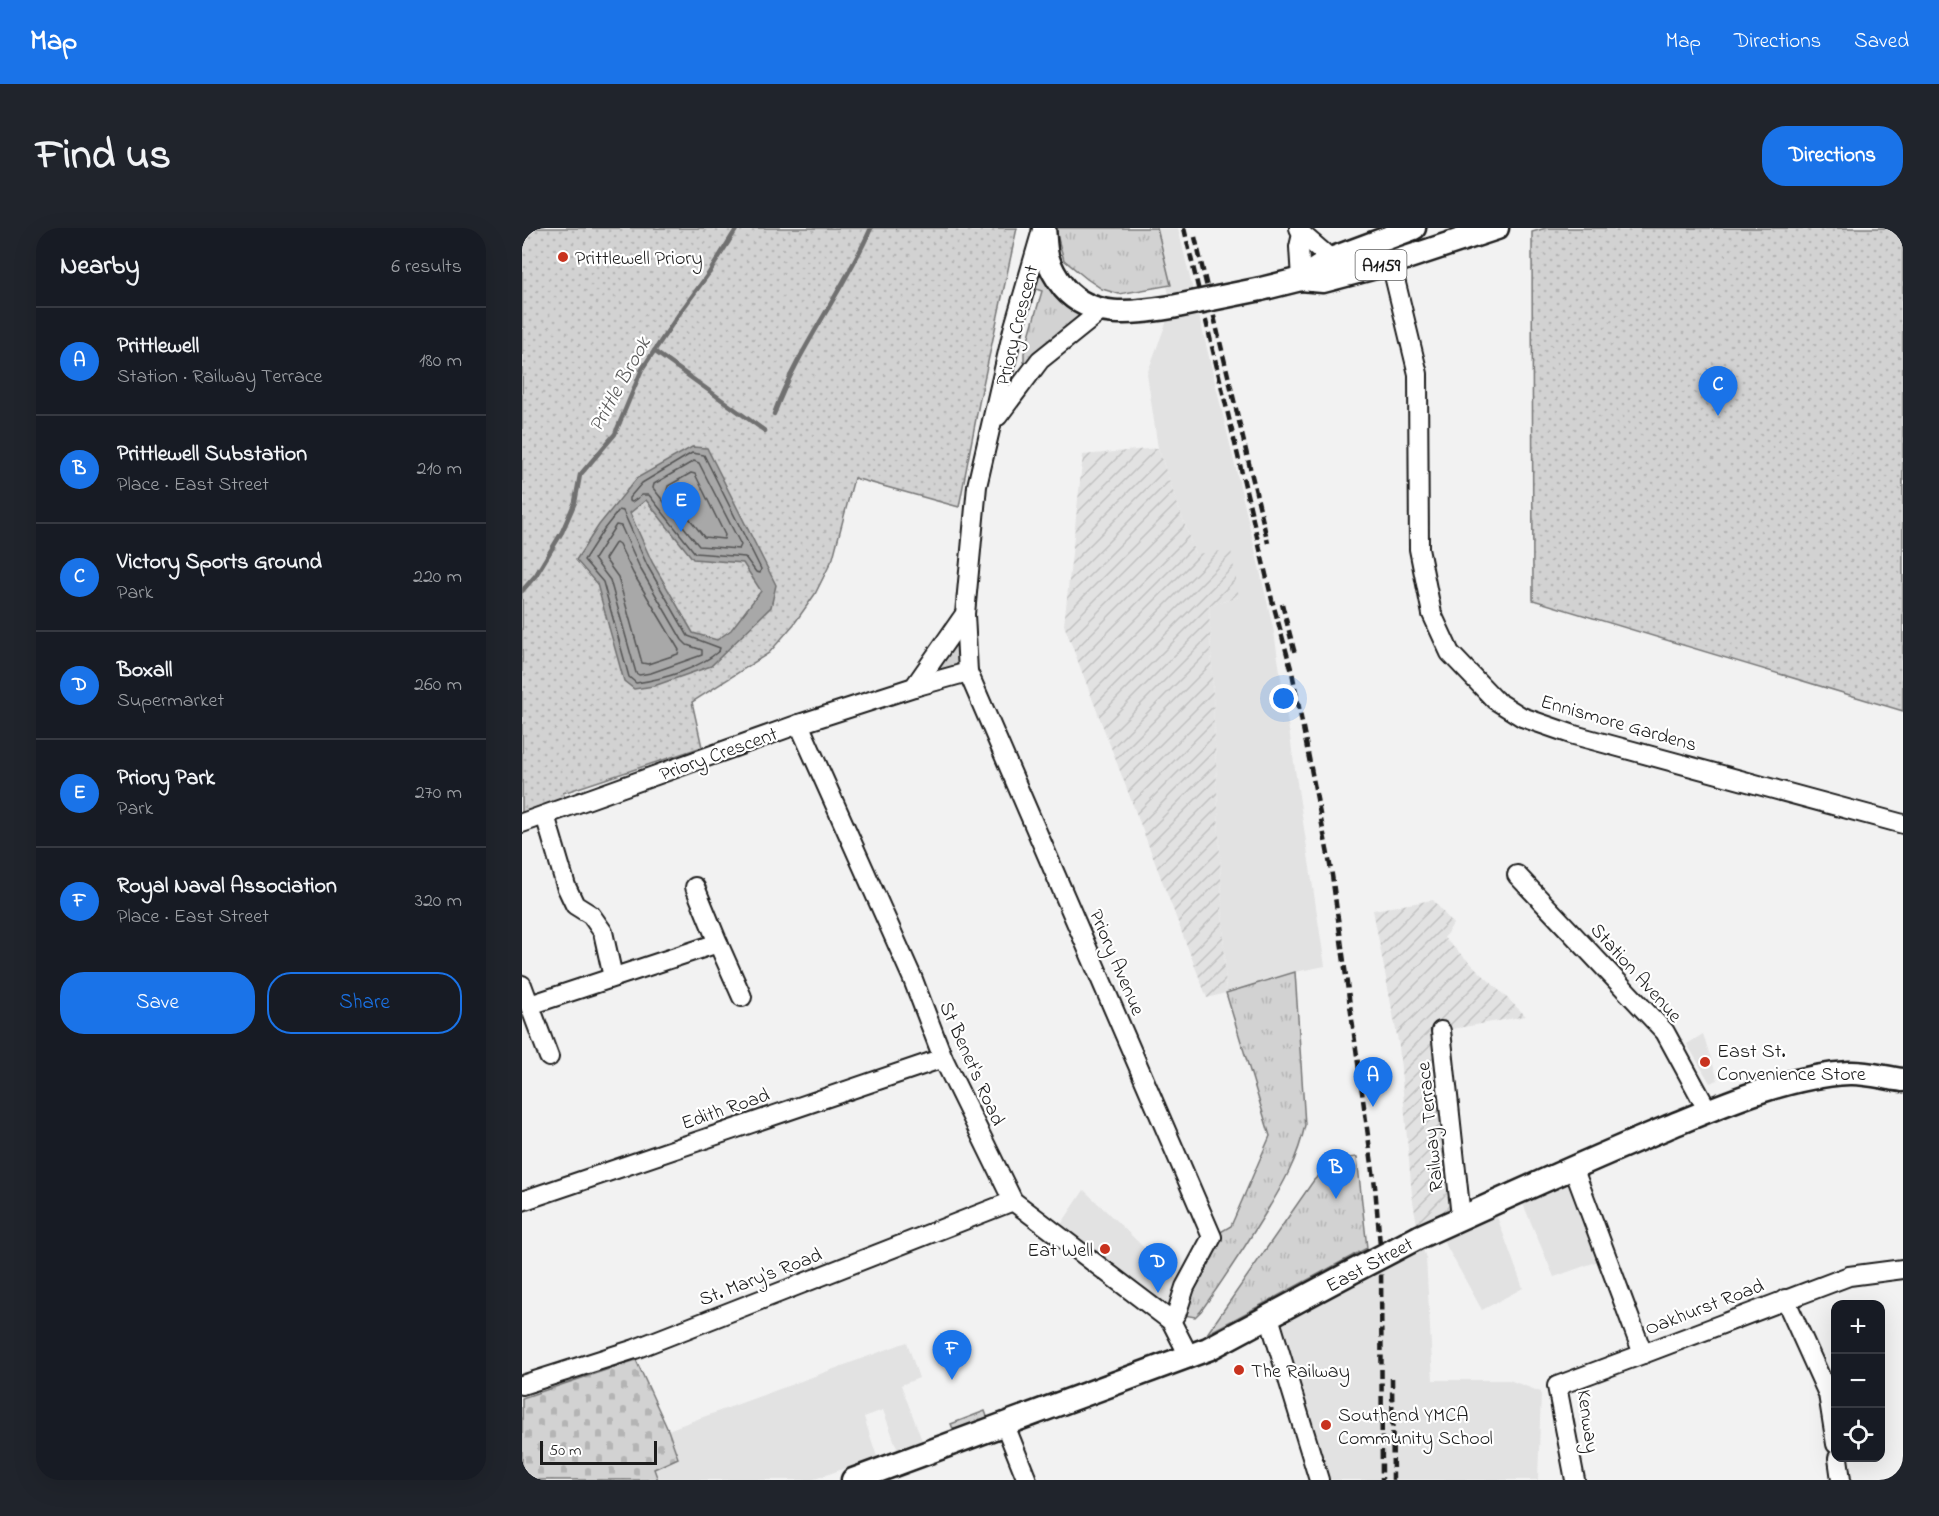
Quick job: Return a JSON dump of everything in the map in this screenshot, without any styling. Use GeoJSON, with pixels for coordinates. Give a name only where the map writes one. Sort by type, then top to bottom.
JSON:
{"type":"FeatureCollection","features":[{"type":"Feature","properties":{"kind":"main road","name":"Priory Crescent"},"geometry":{"type":"LineString","coordinates":[[1043,228],[1047,256],[1058,280],[1072,297],[1101,311],[1137,313],[1172,308],[1300,279]]}},
{"type":"Feature","properties":{"kind":"main road","name":"A1159"},"geometry":{"type":"LineString","coordinates":[[1300,279],[1331,259],[1414,228]]}},
{"type":"Feature","properties":{"kind":"main road","name":"A1159"},"geometry":{"type":"LineString","coordinates":[[1300,279],[1323,281],[1391,263],[1497,228]]}},
{"type":"Feature","properties":{"kind":"main road","name":"East Street"},"geometry":{"type":"LineString","coordinates":[[854,1480],[954,1441],[1005,1425],[1208,1349],[1461,1217],[1708,1111],[1788,1083],[1823,1075],[1851,1073],[1899,1082]]}},
{"type":"Feature","properties":{"kind":"street","name":"Priory Crescent"},"geometry":{"type":"LineString","coordinates":[[914,687],[965,614],[977,486],[993,423],[1012,330],[1043,228]]}},
{"type":"Feature","properties":{"kind":"street"},"geometry":{"type":"LineString","coordinates":[[1301,231],[1331,259]]}},
{"type":"Feature","properties":{"kind":"street"},"geometry":{"type":"LineString","coordinates":[[1300,279],[1301,231]]}},
{"type":"Feature","properties":{"kind":"street","name":"Ennismore Gardens"},"geometry":{"type":"LineString","coordinates":[[1391,263],[1418,374],[1419,549],[1432,614],[1450,653],[1495,700],[1522,717],[1574,735],[1903,824]]}},
{"type":"Feature","properties":{"kind":"street","name":"Priory Crescent"},"geometry":{"type":"LineString","coordinates":[[993,423],[1040,360],[1101,311]]}},
{"type":"Feature","properties":{"kind":"street","name":"Priory Avenue"},"geometry":{"type":"LineString","coordinates":[[965,614],[968,672],[1212,1237],[1185,1287],[1177,1312],[1171,1321]]}},
{"type":"Feature","properties":{"kind":"street","name":"Priory Crescent"},"geometry":{"type":"LineString","coordinates":[[522,823],[799,724],[968,672]]}},
{"type":"Feature","properties":{"kind":"street","name":"St Benet's Road"},"geometry":{"type":"LineString","coordinates":[[799,724],[912,977],[943,1058],[1013,1201],[1171,1321],[1189,1356]]}},
{"type":"Feature","properties":{"kind":"street"},"geometry":{"type":"LineString","coordinates":[[545,815],[566,886],[575,905],[591,915],[603,932],[613,977]]}},
{"type":"Feature","properties":{"kind":"street","name":"Station Avenue"},"geometry":{"type":"LineString","coordinates":[[1517,875],[1665,1032],[1708,1111]]}},
{"type":"Feature","properties":{"kind":"street"},"geometry":{"type":"LineString","coordinates":[[695,887],[742,997]]}},
{"type":"Feature","properties":{"kind":"street"},"geometry":{"type":"LineString","coordinates":[[530,1005],[718,943]]}},
{"type":"Feature","properties":{"kind":"street"},"geometry":{"type":"LineString","coordinates":[[522,985],[549,1057]]}},
{"type":"Feature","properties":{"kind":"street","name":"Railway Terrace"},"geometry":{"type":"LineString","coordinates":[[1441,1031],[1461,1217]]}},
{"type":"Feature","properties":{"kind":"street","name":"Edith Road"},"geometry":{"type":"LineString","coordinates":[[522,1201],[943,1058]]}},
{"type":"Feature","properties":{"kind":"street","name":"Oakhurst Road"},"geometry":{"type":"LineString","coordinates":[[1573,1167],[1643,1354],[1849,1276],[1903,1269]]}},
{"type":"Feature","properties":{"kind":"street","name":"St. Mary's Road"},"geometry":{"type":"LineString","coordinates":[[522,1385],[635,1349],[1013,1201]]}},
{"type":"Feature","properties":{"kind":"street"},"geometry":{"type":"LineString","coordinates":[[1785,1299],[1828,1394],[1831,1413]]}},
{"type":"Feature","properties":{"kind":"street"},"geometry":{"type":"LineString","coordinates":[[1269,1317],[1319,1480]]}},
{"type":"Feature","properties":{"kind":"street","name":"Kenway"},"geometry":{"type":"LineString","coordinates":[[1575,1480],[1557,1386],[1643,1354]]}},
{"type":"Feature","properties":{"kind":"street"},"geometry":{"type":"LineString","coordinates":[[1005,1425],[1027,1480]]}},
{"type":"Feature","properties":{"kind":"street"},"geometry":{"type":"LineString","coordinates":[[1839,1462],[1841,1480]]}},
{"type":"Feature","properties":{"kind":"shaded area"},"geometry":{"type":"Polygon","coordinates":[[[1153,228],[1178,228],[1250,528],[1274,632],[1325,966],[1295,972],[1226,993],[1209,606],[1239,597],[1195,554],[1158,448],[1147,374],[1172,307],[1153,228]]]}},
{"type":"Feature","properties":{"kind":"shaded area"},"geometry":{"type":"Polygon","coordinates":[[[1158,448],[1195,554],[1231,550],[1239,597],[1209,606],[1226,993],[1207,998],[1064,625],[1083,455],[1158,448]]]}},
{"type":"Feature","properties":{"kind":"shaded area"},"geometry":{"type":"Polygon","coordinates":[[[1433,900],[1453,924],[1444,938],[1526,1016],[1441,1031],[1461,1217],[1419,1237],[1412,1195],[1399,1046],[1373,910],[1433,900]]]}},
{"type":"Feature","properties":{"kind":"shaded area","name":"East St. Convenience Store"},"geometry":{"type":"Polygon","coordinates":[[[1703,1034],[1718,1080],[1710,1083],[1687,1044],[1703,1034]]]}},
{"type":"Feature","properties":{"kind":"shaded area"},"geometry":{"type":"Polygon","coordinates":[[[1573,1167],[1607,1258],[1554,1277],[1518,1192],[1573,1167]]]}},
{"type":"Feature","properties":{"kind":"shaded area"},"geometry":{"type":"Polygon","coordinates":[[[1084,1190],[1185,1287],[1171,1321],[1056,1232],[1084,1190]]]}},
{"type":"Feature","properties":{"kind":"shaded area"},"geometry":{"type":"Polygon","coordinates":[[[1492,1203],[1523,1288],[1482,1310],[1437,1229],[1492,1203]]]}},
{"type":"Feature","properties":{"kind":"shaded area"},"geometry":{"type":"Polygon","coordinates":[[[1419,1237],[1426,1258],[1433,1380],[1509,1380],[1541,1392],[1538,1480],[1319,1480],[1269,1317],[1419,1237]]]}},
{"type":"Feature","properties":{"kind":"shaded area"},"geometry":{"type":"Polygon","coordinates":[[[907,1342],[919,1378],[901,1385],[923,1443],[898,1451],[883,1410],[864,1417],[878,1460],[868,1464],[857,1464],[812,1480],[658,1480],[654,1469],[678,1458],[668,1430],[907,1342]]]}},
{"type":"Feature","properties":{"kind":"green space"},"geometry":{"type":"Polygon","coordinates":[[[522,228],[1017,228],[959,507],[854,478],[833,558],[815,594],[794,624],[769,653],[692,702],[702,747],[563,793],[566,800],[522,816],[522,228]]]}},
{"type":"Feature","properties":{"kind":"green space"},"geometry":{"type":"Polygon","coordinates":[[[1055,228],[1157,228],[1171,285],[1119,294],[1102,289],[1064,260],[1055,228]]]}},
{"type":"Feature","properties":{"kind":"green space"},"geometry":{"type":"Polygon","coordinates":[[[1546,228],[1885,228],[1903,230],[1903,711],[1533,600],[1532,232],[1546,228]]]}},
{"type":"Feature","properties":{"kind":"green space"},"geometry":{"type":"Polygon","coordinates":[[[1037,252],[1085,315],[1028,364],[1024,362],[1024,353],[1042,291],[1030,287],[1037,252]]]}},
{"type":"Feature","properties":{"kind":"green space"},"geometry":{"type":"Polygon","coordinates":[[[965,614],[968,672],[914,687],[965,614]]]}},
{"type":"Feature","properties":{"kind":"green space"},"geometry":{"type":"Polygon","coordinates":[[[1295,972],[1305,1125],[1298,1149],[1278,1192],[1218,1287],[1195,1317],[1184,1315],[1212,1237],[1231,1226],[1270,1136],[1226,993],[1295,972]]]}},
{"type":"Feature","properties":{"kind":"green space"},"geometry":{"type":"Polygon","coordinates":[[[1357,1157],[1367,1248],[1207,1334],[1314,1180],[1337,1159],[1357,1157]]]}},
{"type":"Feature","properties":{"kind":"green space"},"geometry":{"type":"Polygon","coordinates":[[[636,1360],[668,1430],[678,1458],[654,1469],[658,1480],[522,1480],[522,1398],[636,1360]]]}},
{"type":"Feature","properties":{"kind":"green space"},"geometry":{"type":"Polygon","coordinates":[[[985,1411],[988,1419],[954,1431],[951,1424],[985,1411]]]}},
{"type":"Feature","properties":{"kind":"water"},"geometry":{"type":"Polygon","coordinates":[[[692,447],[707,448],[776,585],[771,607],[711,666],[654,686],[634,689],[624,681],[597,584],[576,560],[599,525],[637,478],[692,447]],[[646,500],[630,513],[652,562],[693,633],[717,640],[731,630],[761,591],[743,563],[693,559],[646,500]]]}},
{"type":"Feature","properties":{"kind":"waterway","name":"Prittle Brook"},"geometry":{"type":"LineString","coordinates":[[522,591],[536,575],[562,532],[575,502],[580,475],[615,434],[642,369],[709,273],[737,228]]}},
{"type":"Feature","properties":{"kind":"waterway"},"geometry":{"type":"LineString","coordinates":[[774,414],[795,366],[860,252],[871,228]]}},
{"type":"Feature","properties":{"kind":"waterway"},"geometry":{"type":"LineString","coordinates":[[654,351],[765,431]]}},
{"type":"Feature","properties":{"kind":"railway"},"geometry":{"type":"LineString","coordinates":[[1184,228],[1272,600],[1292,672],[1332,875],[1375,1186],[1381,1257],[1382,1480]]}},
{"type":"Feature","properties":{"kind":"railway"},"geometry":{"type":"LineString","coordinates":[[1195,237],[1268,543]]}},
{"type":"Feature","properties":{"kind":"railway"},"geometry":{"type":"LineString","coordinates":[[1282,604],[1295,654]]}},
{"type":"Feature","properties":{"kind":"railway"},"geometry":{"type":"LineString","coordinates":[[1392,1378],[1393,1480]]}},
{"type":"Feature","properties":{"kind":"place","name":"Prittlewell Priory"},"geometry":{"type":"Point","coordinates":[563,257]}},
{"type":"Feature","properties":{"kind":"place","name":"Victory Sports Ground"},"geometry":{"type":"Point","coordinates":[1718,416]}},
{"type":"Feature","properties":{"kind":"place","name":"Priory Park"},"geometry":{"type":"Point","coordinates":[681,532]}},
{"type":"Feature","properties":{"kind":"place","name":"East St. Convenience Store"},"geometry":{"type":"Point","coordinates":[1705,1062]}},
{"type":"Feature","properties":{"kind":"place","name":"Prittlewell"},"geometry":{"type":"Point","coordinates":[1373,1107]}},
{"type":"Feature","properties":{"kind":"place","name":"Prittlewell Substation"},"geometry":{"type":"Point","coordinates":[1336,1199]}},
{"type":"Feature","properties":{"kind":"place","name":"Eat Well"},"geometry":{"type":"Point","coordinates":[1105,1249]}},
{"type":"Feature","properties":{"kind":"place","name":"Boxall"},"geometry":{"type":"Point","coordinates":[1158,1293]}},
{"type":"Feature","properties":{"kind":"place","name":"The Railway"},"geometry":{"type":"Point","coordinates":[1239,1370]}},
{"type":"Feature","properties":{"kind":"place","name":"Royal Naval Association"},"geometry":{"type":"Point","coordinates":[952,1380]}},
{"type":"Feature","properties":{"kind":"place","name":"Southend YMCA Community School"},"geometry":{"type":"Point","coordinates":[1326,1425]}}]}
